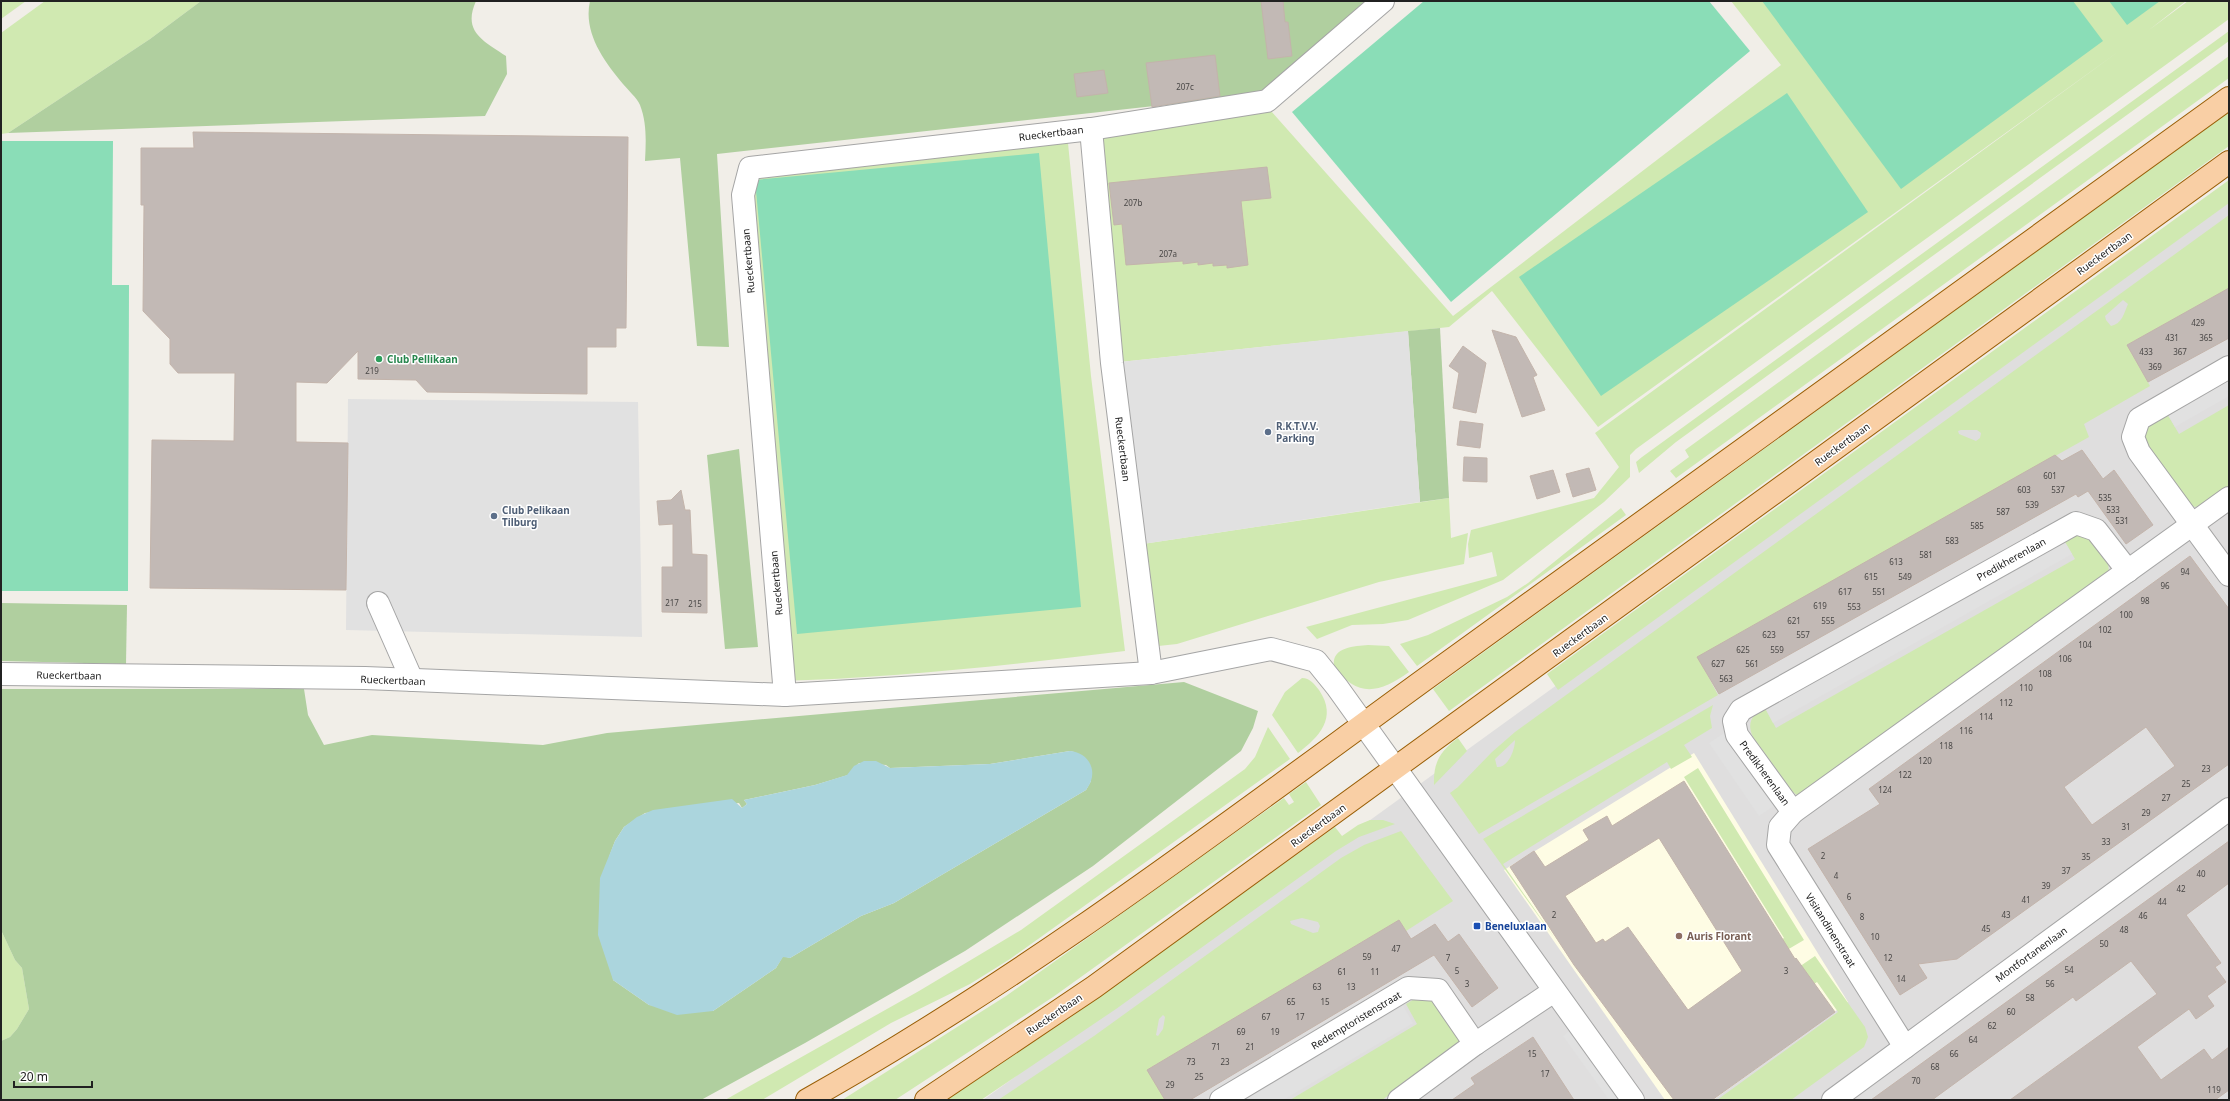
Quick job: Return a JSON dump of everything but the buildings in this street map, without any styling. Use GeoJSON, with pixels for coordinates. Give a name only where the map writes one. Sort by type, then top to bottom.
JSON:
{"type":"FeatureCollection","features":[{"type":"Feature","properties":{"kind":"main road"},"geometry":{"type":"LineString","coordinates":[[808,1100],[889,1054],[996,986],[1365,723],[1944,302],[2229,98]]}},
{"type":"Feature","properties":{"kind":"main road","name":"Rueckertbaan"},"geometry":{"type":"LineString","coordinates":[[926,1100],[1094,987],[1396,769],[2229,162]]}},
{"type":"Feature","properties":{"kind":"street","name":"Rueckertbaan"},"geometry":{"type":"LineString","coordinates":[[785,695],[743,195],[750,168],[1091,128],[1267,101],[1383,1]]}},
{"type":"Feature","properties":{"kind":"street","name":"Rueckertbaan"},"geometry":{"type":"LineString","coordinates":[[1091,128],[1112,363],[1152,673]]}},
{"type":"Feature","properties":{"kind":"street"},"geometry":{"type":"LineString","coordinates":[[2229,367],[2139,418],[2133,437],[2139,452],[2229,575]]}},
{"type":"Feature","properties":{"kind":"street","name":"Predikherenlaan"},"geometry":{"type":"LineString","coordinates":[[2128,571],[2096,530],[2076,523],[1741,710],[1734,721],[1737,735],[1793,812],[2192,525],[2229,498]]}},
{"type":"Feature","properties":{"kind":"street"},"geometry":{"type":"LineString","coordinates":[[378,604],[412,680]]}},
{"type":"Feature","properties":{"kind":"street","name":"Rueckertbaan"},"geometry":{"type":"LineString","coordinates":[[1,674],[412,680],[785,695],[1152,673],[1271,649],[1316,661],[1365,723],[1396,769]]}},
{"type":"Feature","properties":{"kind":"street"},"geometry":{"type":"LineString","coordinates":[[1396,769],[1554,991],[1634,1100]]}},
{"type":"Feature","properties":{"kind":"street","name":"Montfortanenlaan"},"geometry":{"type":"LineString","coordinates":[[1833,1100],[2229,809]]}},
{"type":"Feature","properties":{"kind":"street","name":"Visitandinenstraat"},"geometry":{"type":"LineString","coordinates":[[1793,812],[1780,827],[1778,845],[1905,1047]]}},
{"type":"Feature","properties":{"kind":"street","name":"Redemptoristenstraat"},"geometry":{"type":"LineString","coordinates":[[1221,1100],[1408,988],[1438,990],[1475,1044]]}},
{"type":"Feature","properties":{"kind":"street"},"geometry":{"type":"LineString","coordinates":[[1399,1100],[1475,1044],[1554,991]]}},
{"type":"Feature","properties":{"kind":"shaded area"},"geometry":{"type":"Polygon","coordinates":[[[2229,199],[2229,1100],[983,1100],[2229,199]]]}},
{"type":"Feature","properties":{"kind":"shaded area","name":"R.K.T.V.V. Parking"},"geometry":{"type":"Polygon","coordinates":[[[1408,331],[1420,502],[1136,545],[1111,363],[1408,331]]]}},
{"type":"Feature","properties":{"kind":"shaded area"},"geometry":{"type":"Polygon","coordinates":[[[2229,374],[2229,396],[2175,427],[2165,410],[2229,374]]]}},
{"type":"Feature","properties":{"kind":"shaded area","name":"Club Pelikaan Tilburg"},"geometry":{"type":"Polygon","coordinates":[[[348,399],[638,402],[642,637],[346,630],[348,399]]]}},
{"type":"Feature","properties":{"kind":"shaded area"},"geometry":{"type":"Polygon","coordinates":[[[2062,537],[2072,554],[1773,723],[1764,706],[2062,537]]]}},
{"type":"Feature","properties":{"kind":"shaded area"},"geometry":{"type":"Polygon","coordinates":[[[1727,731],[1777,804],[1759,816],[1709,743],[1727,731]]]}},
{"type":"Feature","properties":{"kind":"shaded area","name":"Auris Florant"},"geometry":{"type":"Polygon","coordinates":[[[1694,753],[1848,1002],[1713,1100],[1665,1100],[1504,870],[1694,753]]]}},
{"type":"Feature","properties":{"kind":"shaded area"},"geometry":{"type":"Polygon","coordinates":[[[1403,1006],[1413,1023],[1283,1100],[1245,1100],[1403,1006]]]}},
{"type":"Feature","properties":{"kind":"shaded area"},"geometry":{"type":"Polygon","coordinates":[[[1569,1031],[1619,1100],[1609,1100],[1563,1036],[1569,1031]]]}},
{"type":"Feature","properties":{"kind":"green space"},"geometry":{"type":"Polygon","coordinates":[[[1,1],[26,1],[1,19],[1,1]]]}},
{"type":"Feature","properties":{"kind":"green space"},"geometry":{"type":"Polygon","coordinates":[[[45,1],[201,1],[150,39],[8,133],[1,134],[1,33],[45,1]]]}},
{"type":"Feature","properties":{"kind":"green space"},"geometry":{"type":"Polygon","coordinates":[[[201,1],[476,1],[472,12],[474,28],[483,40],[506,56],[507,74],[485,116],[8,133],[150,39],[201,1]]]}},
{"type":"Feature","properties":{"kind":"green space"},"geometry":{"type":"Polygon","coordinates":[[[590,1],[1369,1],[1263,94],[717,154],[729,347],[697,346],[680,158],[645,161],[645,126],[639,102],[608,65],[596,45],[589,24],[590,1]]]}},
{"type":"Feature","properties":{"kind":"green space"},"geometry":{"type":"Polygon","coordinates":[[[1424,1],[1709,1],[1750,51],[1451,302],[1292,112],[1424,1]]]}},
{"type":"Feature","properties":{"kind":"green space"},"geometry":{"type":"Polygon","coordinates":[[[1731,1],[2186,1],[2149,30],[2188,1],[2229,1],[2229,19],[1636,449],[1630,455],[1630,477],[1604,502],[1503,580],[1408,620],[1383,624],[1352,625],[1317,639],[1306,627],[1497,576],[1492,552],[1469,558],[1468,544],[1471,530],[1594,498],[1619,467],[1595,433],[2122,49],[1598,427],[1492,291],[1449,327],[1111,363],[1090,130],[1271,111],[1453,316],[1781,65],[1731,1]]]}},
{"type":"Feature","properties":{"kind":"green space"},"geometry":{"type":"Polygon","coordinates":[[[1762,1],[2073,1],[2103,41],[1901,189],[1762,1]]]}},
{"type":"Feature","properties":{"kind":"green space"},"geometry":{"type":"Polygon","coordinates":[[[2109,1],[2160,1],[2127,25],[2109,1]]]}},
{"type":"Feature","properties":{"kind":"green space"},"geometry":{"type":"Polygon","coordinates":[[[2229,31],[2229,41],[1676,442],[1639,473],[1636,462],[1642,457],[2229,31]]]}},
{"type":"Feature","properties":{"kind":"green space"},"geometry":{"type":"Polygon","coordinates":[[[2229,56],[2229,78],[1676,478],[1670,471],[1689,457],[1685,450],[2229,56]]]}},
{"type":"Feature","properties":{"kind":"green space"},"geometry":{"type":"Polygon","coordinates":[[[1787,93],[1868,212],[1601,396],[1519,277],[1787,93]]]}},
{"type":"Feature","properties":{"kind":"green space"},"geometry":{"type":"Polygon","coordinates":[[[2229,112],[2229,146],[1449,711],[1433,689],[2229,112]]]}},
{"type":"Feature","properties":{"kind":"green space"},"geometry":{"type":"Polygon","coordinates":[[[1067,133],[1091,376],[1125,651],[995,666],[908,674],[778,681],[737,173],[1067,133]]]}},
{"type":"Feature","properties":{"kind":"green space"},"geometry":{"type":"Polygon","coordinates":[[[1,141],[113,141],[112,285],[129,285],[128,591],[1,591],[1,141]]]}},
{"type":"Feature","properties":{"kind":"green space"},"geometry":{"type":"Polygon","coordinates":[[[1039,153],[1081,607],[797,634],[755,180],[1039,153]]]}},
{"type":"Feature","properties":{"kind":"green space"},"geometry":{"type":"Polygon","coordinates":[[[2229,180],[2229,203],[1558,690],[1547,674],[2229,180]]]}},
{"type":"Feature","properties":{"kind":"green space"},"geometry":{"type":"Polygon","coordinates":[[[2229,215],[2229,288],[2127,345],[2150,386],[2084,424],[2089,437],[1698,657],[1718,695],[1479,834],[1450,793],[1515,732],[2229,215]],[[2123,300],[2105,316],[2106,320],[2111,326],[2118,323],[2124,314],[2128,304],[2123,300]],[[1977,430],[1958,431],[1959,434],[1976,441],[1980,438],[1981,433],[1977,430]],[[1515,740],[1495,759],[1497,767],[1501,767],[1508,762],[1514,749],[1515,740]]]}},
{"type":"Feature","properties":{"kind":"green space"},"geometry":{"type":"Polygon","coordinates":[[[1440,328],[1449,498],[1420,502],[1408,331],[1440,328]]]}},
{"type":"Feature","properties":{"kind":"green space"},"geometry":{"type":"Polygon","coordinates":[[[2229,405],[2229,486],[2206,504],[2196,507],[2192,506],[2147,445],[2144,429],[2165,410],[2179,434],[2229,405]]]}},
{"type":"Feature","properties":{"kind":"green space"},"geometry":{"type":"Polygon","coordinates":[[[739,449],[758,647],[725,649],[707,455],[739,449]]]}},
{"type":"Feature","properties":{"kind":"green space"},"geometry":{"type":"Polygon","coordinates":[[[1449,498],[1451,538],[1468,533],[1464,564],[1379,582],[1177,644],[1149,647],[1136,545],[1449,498]]]}},
{"type":"Feature","properties":{"kind":"green space"},"geometry":{"type":"Polygon","coordinates":[[[1621,508],[1626,515],[1417,666],[1400,644],[1428,635],[1507,597],[1528,583],[1621,508]]]}},
{"type":"Feature","properties":{"kind":"green space"},"geometry":{"type":"Polygon","coordinates":[[[2070,533],[2088,537],[2108,563],[2109,572],[1798,796],[1793,792],[1753,737],[1751,732],[1750,727],[1752,719],[1760,709],[1764,706],[1776,728],[2075,559],[2062,537],[2070,533]]]}},
{"type":"Feature","properties":{"kind":"green space"},"geometry":{"type":"Polygon","coordinates":[[[1,603],[127,605],[126,664],[1,661],[1,603]]]}},
{"type":"Feature","properties":{"kind":"green space"},"geometry":{"type":"Polygon","coordinates":[[[1368,645],[1389,646],[1409,672],[1388,685],[1378,688],[1360,688],[1351,683],[1342,676],[1334,665],[1334,659],[1340,651],[1351,647],[1368,645]]]}},
{"type":"Feature","properties":{"kind":"green space"},"geometry":{"type":"Polygon","coordinates":[[[1302,678],[1310,680],[1319,690],[1327,709],[1324,726],[1313,740],[1298,753],[1272,715],[1285,692],[1302,678]]]}},
{"type":"Feature","properties":{"kind":"green space"},"geometry":{"type":"Polygon","coordinates":[[[1184,682],[1258,711],[1253,728],[1241,751],[1093,866],[965,951],[805,1043],[701,1100],[1,1100],[1,1041],[10,1037],[17,1029],[29,1009],[22,968],[15,960],[1,930],[1,689],[304,689],[308,715],[324,745],[372,735],[543,745],[607,733],[1184,682]],[[1070,751],[990,764],[890,768],[886,765],[859,763],[848,775],[815,785],[744,800],[747,804],[742,808],[739,803],[645,813],[624,827],[615,841],[609,857],[613,980],[649,1005],[713,1011],[776,968],[783,956],[790,958],[861,916],[894,903],[1086,790],[1091,781],[1074,752],[1070,751]]]}},
{"type":"Feature","properties":{"kind":"green space"},"geometry":{"type":"Polygon","coordinates":[[[1713,705],[1710,716],[1712,728],[1684,745],[1692,757],[1671,769],[1667,762],[1503,864],[1556,940],[1483,839],[1713,705]]]}},
{"type":"Feature","properties":{"kind":"green space"},"geometry":{"type":"Polygon","coordinates":[[[1268,727],[1290,759],[1010,959],[970,984],[891,1023],[762,1100],[725,1100],[919,991],[1021,930],[1245,769],[1255,757],[1268,727]]]}},
{"type":"Feature","properties":{"kind":"green space"},"geometry":{"type":"Polygon","coordinates":[[[1458,738],[1467,751],[1434,785],[1436,764],[1439,758],[1442,753],[1458,738]]]}},
{"type":"Feature","properties":{"kind":"green space"},"geometry":{"type":"Polygon","coordinates":[[[1698,768],[1804,940],[1787,950],[1781,940],[1784,938],[1684,777],[1698,768]]]}},
{"type":"Feature","properties":{"kind":"green space"},"geometry":{"type":"Polygon","coordinates":[[[1306,782],[1321,805],[1053,997],[895,1100],[842,1100],[1006,996],[1284,798],[1289,805],[1294,802],[1289,794],[1306,782]]]}},
{"type":"Feature","properties":{"kind":"green space"},"geometry":{"type":"Polygon","coordinates":[[[1370,820],[1383,820],[1395,824],[1359,837],[1336,851],[1116,1009],[981,1100],[946,1100],[1071,1017],[1335,827],[1342,836],[1358,825],[1370,820]]]}},
{"type":"Feature","properties":{"kind":"green space"},"geometry":{"type":"Polygon","coordinates":[[[1401,831],[1453,901],[1406,931],[1399,920],[1147,1070],[1165,1100],[998,1100],[1094,1036],[1341,858],[1364,845],[1401,831]],[[1302,918],[1290,921],[1291,924],[1313,933],[1318,932],[1320,926],[1318,922],[1302,918]],[[1163,1015],[1159,1019],[1156,1035],[1158,1036],[1163,1029],[1165,1017],[1163,1015]]]}},
{"type":"Feature","properties":{"kind":"green space"},"geometry":{"type":"Polygon","coordinates":[[[1,930],[15,960],[22,968],[29,1009],[17,1029],[10,1037],[1,1041],[1,930]]]}},
{"type":"Feature","properties":{"kind":"green space"},"geometry":{"type":"Polygon","coordinates":[[[1815,956],[1865,1027],[1868,1037],[1864,1047],[1791,1100],[1717,1100],[1838,1012],[1817,982],[1810,987],[1796,969],[1815,956]]]}},
{"type":"Feature","properties":{"kind":"green space"},"geometry":{"type":"Polygon","coordinates":[[[1416,998],[1430,999],[1434,1002],[1460,1041],[1456,1047],[1382,1100],[1290,1100],[1417,1024],[1406,1004],[1416,998]]]}},
{"type":"Feature","properties":{"kind":"water"},"geometry":{"type":"Polygon","coordinates":[[[1070,751],[1083,756],[1091,765],[1092,777],[1086,790],[894,903],[861,916],[790,958],[783,957],[776,968],[713,1011],[677,1015],[649,1005],[613,980],[598,935],[600,878],[615,841],[624,827],[637,817],[653,810],[732,799],[742,808],[747,804],[744,800],[815,785],[847,775],[854,766],[864,761],[876,761],[890,768],[990,764],[1070,751]]]}},
{"type":"Feature","properties":{"kind":"place","name":"Club Pellikaan"},"geometry":{"type":"Point","coordinates":[379,359]}},
{"type":"Feature","properties":{"kind":"place","name":"R.K.T.V.V. Parking"},"geometry":{"type":"Point","coordinates":[1268,432]}},
{"type":"Feature","properties":{"kind":"place","name":"Club Pelikaan Tilburg"},"geometry":{"type":"Point","coordinates":[494,516]}},
{"type":"Feature","properties":{"kind":"place","name":"Beneluxlaan"},"geometry":{"type":"Point","coordinates":[1477,926]}},
{"type":"Feature","properties":{"kind":"place","name":"Auris Florant"},"geometry":{"type":"Point","coordinates":[1679,936]}}]}
